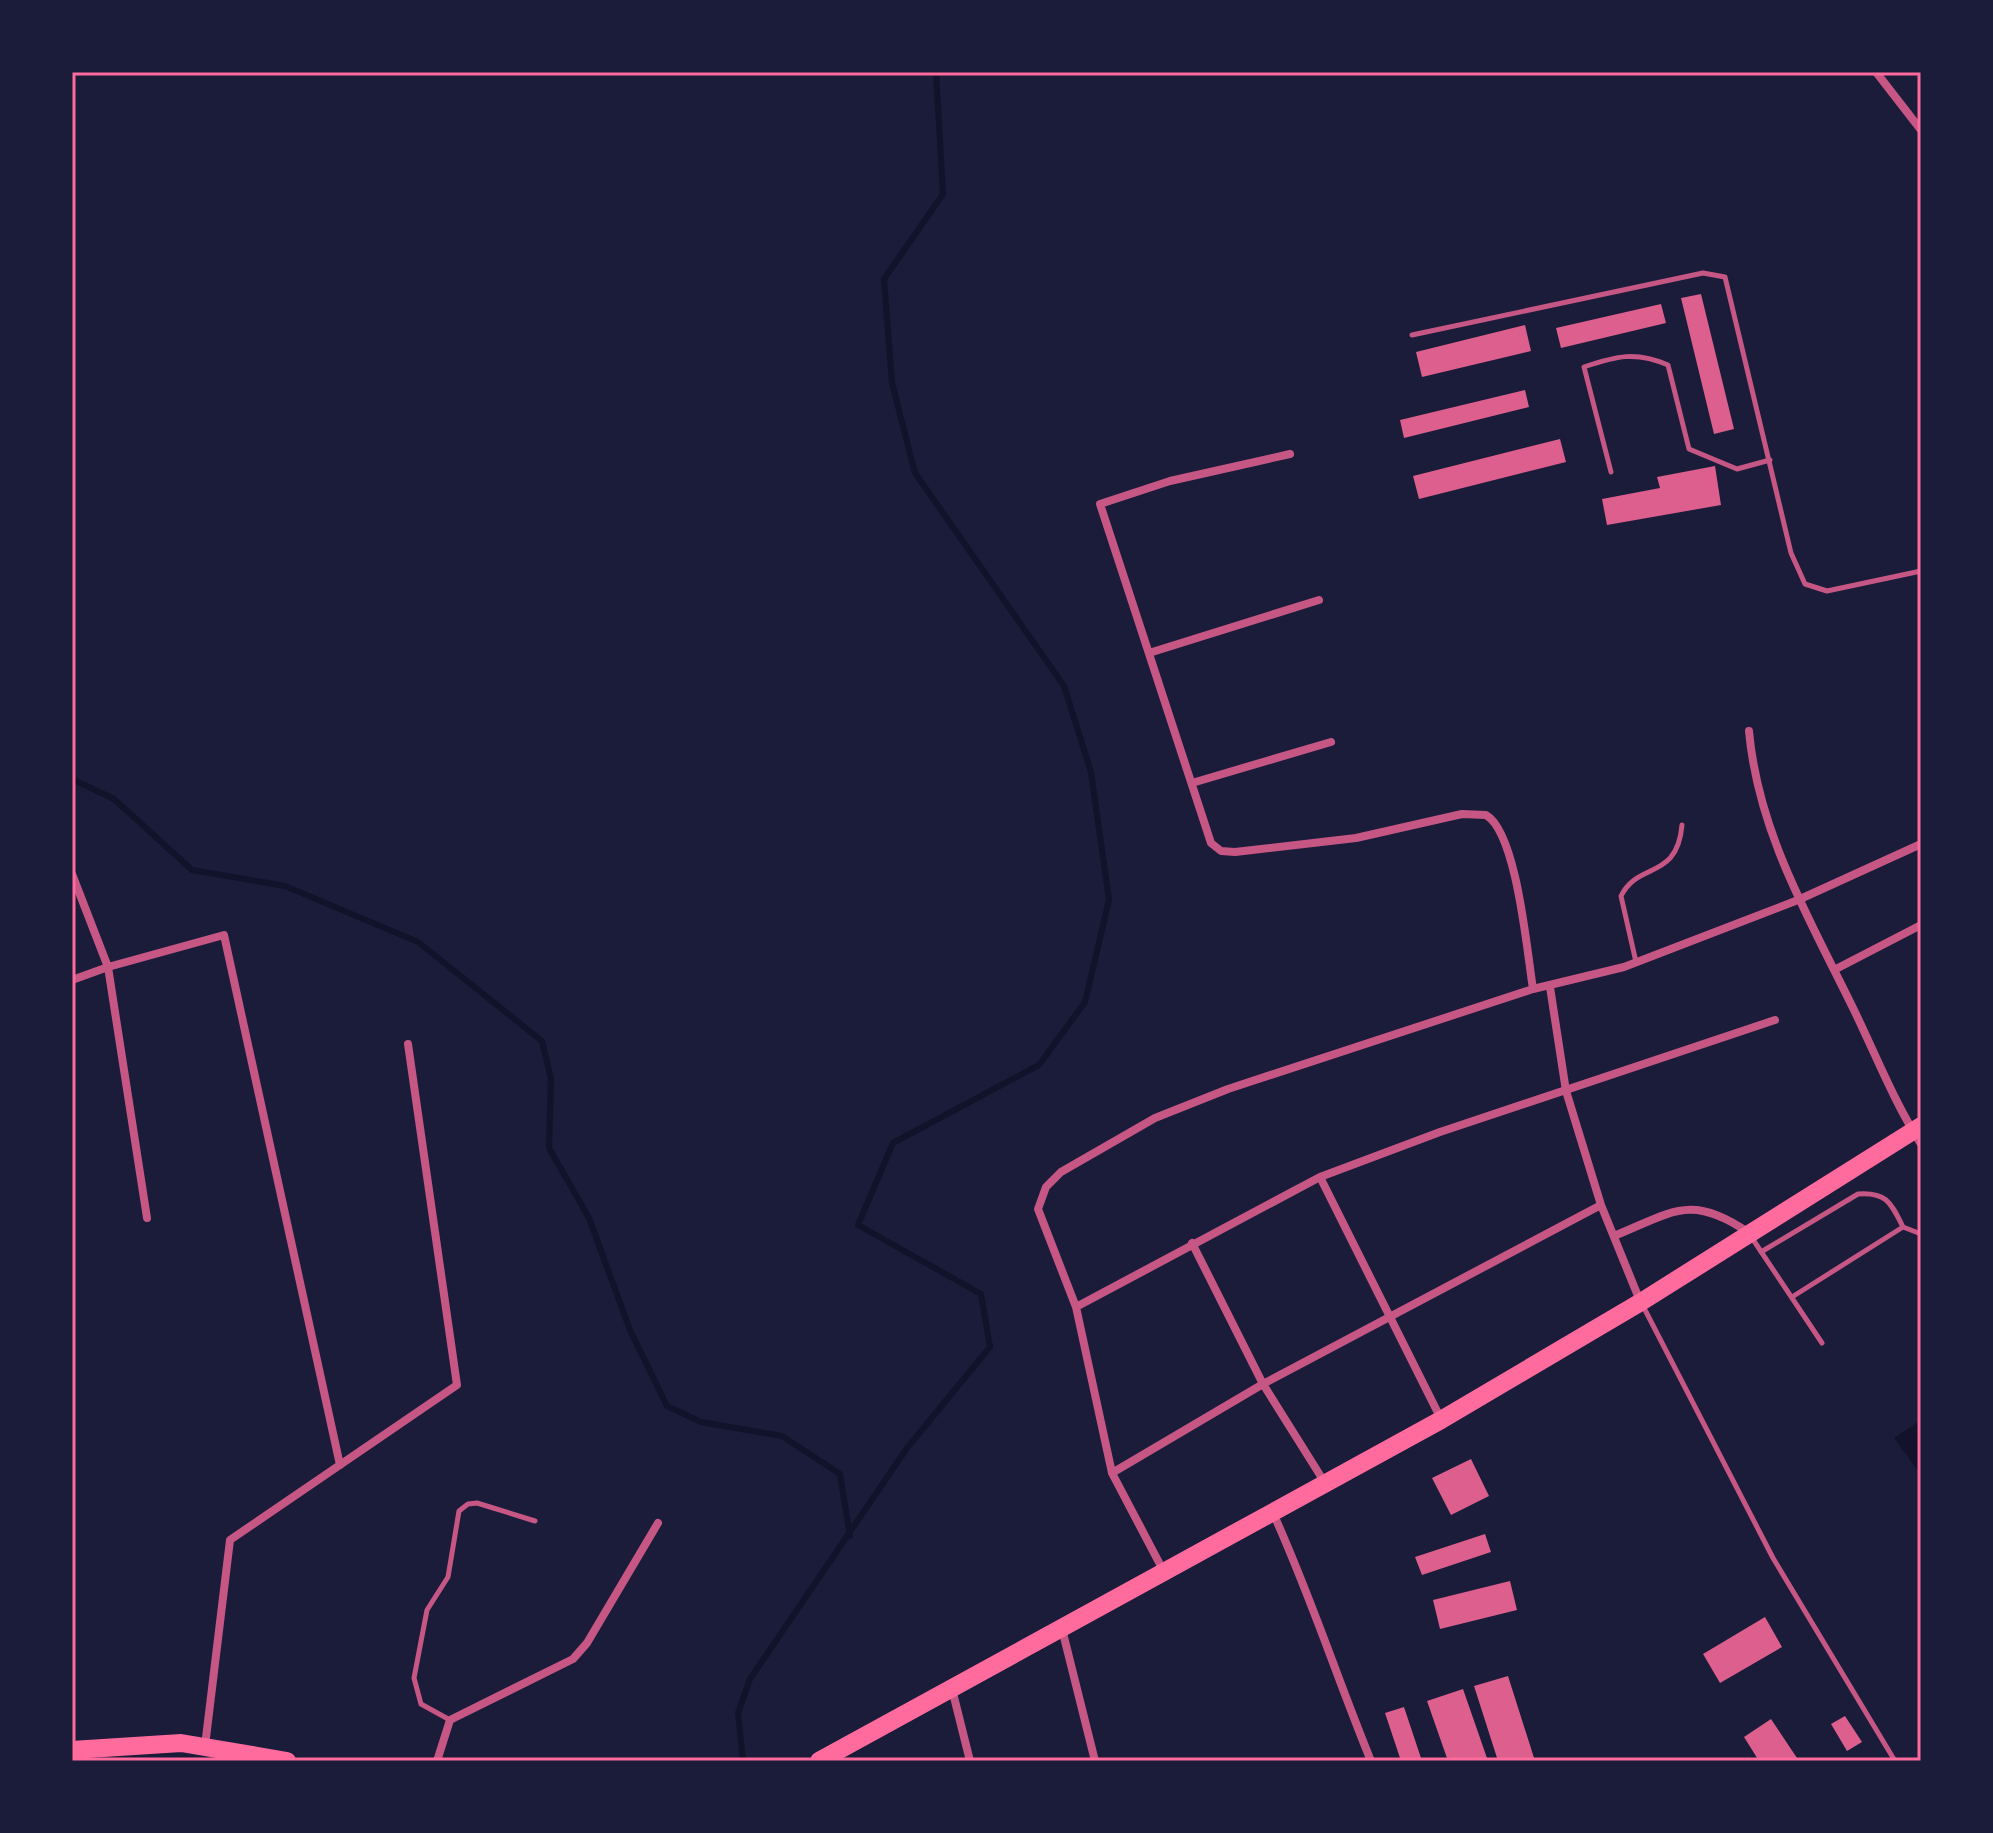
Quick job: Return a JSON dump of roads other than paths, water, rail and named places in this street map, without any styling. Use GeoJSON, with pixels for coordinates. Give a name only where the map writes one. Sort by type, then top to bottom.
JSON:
{"type":"FeatureCollection","features":[{"type":"Feature","properties":{"kind":"main road"},"geometry":{"type":"LineString","coordinates":[[819,1761],[1441,1420],[1918,1134]]}},
{"type":"Feature","properties":{"kind":"main road"},"geometry":{"type":"LineString","coordinates":[[72,1750],[181,1743],[287,1761]]}},
{"type":"Feature","properties":{"kind":"street"},"geometry":{"type":"LineString","coordinates":[[1876,72],[1921,130]]}},
{"type":"Feature","properties":{"kind":"street"},"geometry":{"type":"LineString","coordinates":[[1290,454],[1170,481],[1100,504],[1211,843],[1221,851],[1356,838],[1462,814],[1486,815],[1494,819],[1516,879],[1533,989]]}},
{"type":"Feature","properties":{"kind":"street"},"geometry":{"type":"LineString","coordinates":[[1149,653],[1319,600]]}},
{"type":"Feature","properties":{"kind":"street"},"geometry":{"type":"LineString","coordinates":[[1749,731],[1753,772],[1762,811],[1798,900],[1918,1134]]}},
{"type":"Feature","properties":{"kind":"street"},"geometry":{"type":"LineString","coordinates":[[1192,783],[1331,742]]}},
{"type":"Feature","properties":{"kind":"street"},"geometry":{"type":"LineString","coordinates":[[1164,1573],[1112,1473],[1076,1307],[1038,1209],[1046,1187],[1061,1172],[1155,1118],[1228,1089],[1533,989],[1636,962],[1798,900],[1921,844]]}},
{"type":"Feature","properties":{"kind":"street"},"geometry":{"type":"LineString","coordinates":[[72,874],[108,967],[147,1218]]}},
{"type":"Feature","properties":{"kind":"street"},"geometry":{"type":"LineString","coordinates":[[1834,970],[1921,925]]}},
{"type":"Feature","properties":{"kind":"street"},"geometry":{"type":"LineString","coordinates":[[72,980],[224,935],[340,1465]]}},
{"type":"Feature","properties":{"kind":"street"},"geometry":{"type":"LineString","coordinates":[[1550,987],[1566,1091],[1601,1205],[1641,1302]]}},
{"type":"Feature","properties":{"kind":"street"},"geometry":{"type":"LineString","coordinates":[[1076,1307],[1320,1177],[1775,1020]]}},
{"type":"Feature","properties":{"kind":"street"},"geometry":{"type":"LineString","coordinates":[[205,1746],[230,1540],[457,1385],[408,1044]]}},
{"type":"Feature","properties":{"kind":"street"},"geometry":{"type":"LineString","coordinates":[[1320,1177],[1441,1420]]}},
{"type":"Feature","properties":{"kind":"street"},"geometry":{"type":"LineString","coordinates":[[1112,1473],[1263,1384],[1601,1205]]}},
{"type":"Feature","properties":{"kind":"street"},"geometry":{"type":"LineString","coordinates":[[1614,1236],[1676,1211],[1699,1208],[1720,1213],[1749,1234]]}},
{"type":"Feature","properties":{"kind":"street"},"geometry":{"type":"LineString","coordinates":[[1192,1243],[1263,1384],[1325,1484]]}},
{"type":"Feature","properties":{"kind":"street"},"geometry":{"type":"LineString","coordinates":[[1273,1513],[1308,1590],[1331,1664],[1371,1761]]}},
{"type":"Feature","properties":{"kind":"street"},"geometry":{"type":"LineString","coordinates":[[437,1761],[450,1720],[573,1659],[587,1643],[658,1523]]}},
{"type":"Feature","properties":{"kind":"street"},"geometry":{"type":"LineString","coordinates":[[1062,1629],[1095,1761]]}},
{"type":"Feature","properties":{"kind":"street"},"geometry":{"type":"LineString","coordinates":[[952,1689],[970,1761]]}},
{"type":"Feature","properties":{"kind":"lane"},"geometry":{"type":"LineString","coordinates":[[1412,335],[1703,273],[1725,277],[1791,553],[1805,584],[1827,591],[1921,571]]}},
{"type":"Feature","properties":{"kind":"lane"},"geometry":{"type":"LineString","coordinates":[[1611,472],[1584,367],[1619,355],[1645,355],[1668,365],[1689,449],[1737,469],[1770,460]]}},
{"type":"Feature","properties":{"kind":"lane"},"geometry":{"type":"LineString","coordinates":[[1636,962],[1621,896],[1634,882],[1663,866],[1676,853],[1682,825]]}},
{"type":"Feature","properties":{"kind":"lane"},"geometry":{"type":"LineString","coordinates":[[1761,1252],[1858,1194],[1876,1193],[1887,1197],[1903,1227],[1921,1234]]}},
{"type":"Feature","properties":{"kind":"lane"},"geometry":{"type":"LineString","coordinates":[[1792,1297],[1903,1227]]}},
{"type":"Feature","properties":{"kind":"lane"},"geometry":{"type":"LineString","coordinates":[[1749,1234],[1822,1343]]}},
{"type":"Feature","properties":{"kind":"lane"},"geometry":{"type":"LineString","coordinates":[[1641,1302],[1773,1558],[1895,1761]]}},
{"type":"Feature","properties":{"kind":"lane"},"geometry":{"type":"LineString","coordinates":[[450,1720],[421,1704],[414,1678],[427,1610],[448,1577],[453,1559],[459,1511],[468,1504],[477,1503],[535,1521]]}},
{"type":"Feature","properties":{"kind":"waterway"},"geometry":{"type":"LineString","coordinates":[[743,1761],[738,1713],[750,1679],[907,1448],[990,1347],[981,1294],[858,1225],[893,1143],[1039,1065],[1085,1002],[1109,900],[1091,772],[1064,686],[915,473],[892,383],[884,279],[943,194],[936,72]]}},
{"type":"Feature","properties":{"kind":"waterway"},"geometry":{"type":"LineString","coordinates":[[72,779],[114,799],[192,870],[285,886],[418,942],[542,1041],[551,1079],[549,1148],[589,1218],[630,1330],[667,1406],[701,1422],[782,1436],[840,1474],[850,1536]]}}]}
